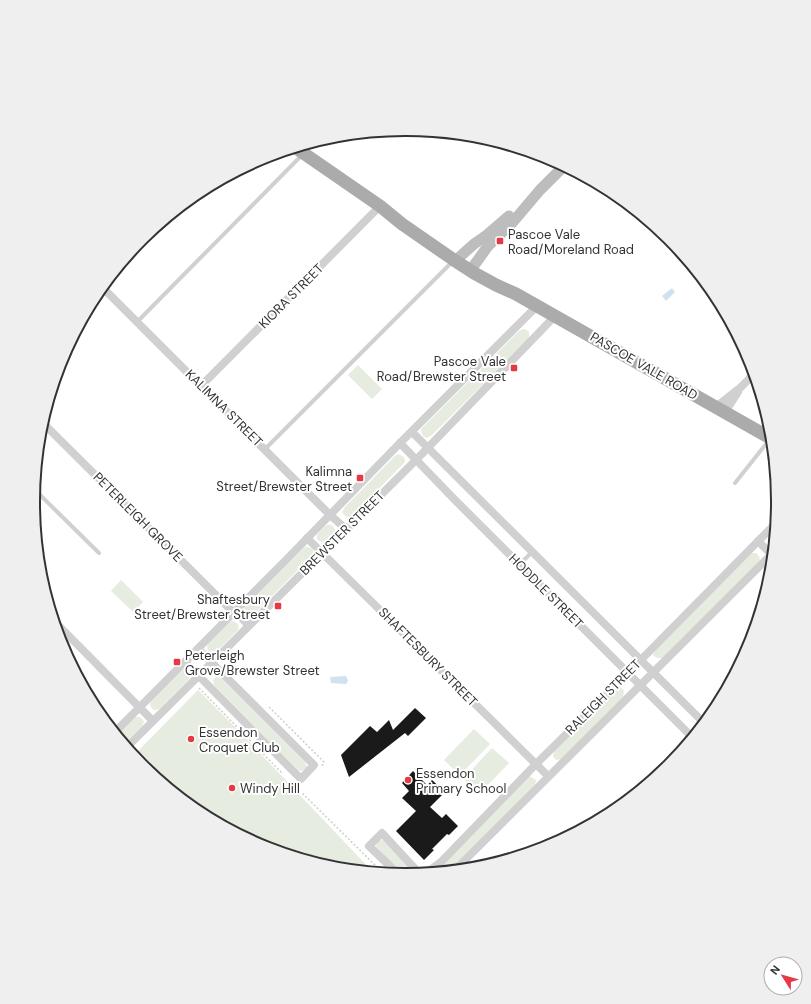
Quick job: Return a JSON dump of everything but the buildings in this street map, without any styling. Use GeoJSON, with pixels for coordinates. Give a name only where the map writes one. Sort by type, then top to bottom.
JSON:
{"type":"FeatureCollection","features":[{"type":"Feature","properties":{"kind":"main road","name":"PASCOE VALE ROAD"},"geometry":{"type":"LineString","coordinates":[[302,152],[380,206],[402,224],[457,259],[765,434]]}},
{"type":"Feature","properties":{"kind":"main road"},"geometry":{"type":"LineString","coordinates":[[472,267],[484,250],[512,223],[540,190],[559,171]]}},
{"type":"Feature","properties":{"kind":"main road"},"geometry":{"type":"LineString","coordinates":[[457,259],[540,190]]}},
{"type":"Feature","properties":{"kind":"street","name":"KIORA STREET"},"geometry":{"type":"LineString","coordinates":[[202,386],[380,206]]}},
{"type":"Feature","properties":{"kind":"street","name":"KALIMNA STREET"},"geometry":{"type":"LineString","coordinates":[[107,292],[330,515],[346,529]]}},
{"type":"Feature","properties":{"kind":"street","name":"BREWSTER STREET"},"geometry":{"type":"LineString","coordinates":[[119,728],[537,306]]}},
{"type":"Feature","properties":{"kind":"street","name":"BREWSTER STREET"},"geometry":{"type":"LineString","coordinates":[[131,743],[416,460],[555,316]]}},
{"type":"Feature","properties":{"kind":"street"},"geometry":{"type":"LineString","coordinates":[[721,410],[749,379]]}},
{"type":"Feature","properties":{"kind":"street","name":"PETERLEIGH GROVE"},"geometry":{"type":"LineString","coordinates":[[48,428],[234,612],[242,618],[248,626]]}},
{"type":"Feature","properties":{"kind":"street","name":"HODDLE STREET"},"geometry":{"type":"LineString","coordinates":[[412,432],[699,719]]}},
{"type":"Feature","properties":{"kind":"street","name":"HODDLE STREET"},"geometry":{"type":"LineString","coordinates":[[400,443],[688,733]]}},
{"type":"Feature","properties":{"kind":"street","name":"RALEIGH STREET"},"geometry":{"type":"LineString","coordinates":[[436,866],[770,529]]}},
{"type":"Feature","properties":{"kind":"street","name":"SHAFTESBURY STREET"},"geometry":{"type":"LineString","coordinates":[[308,538],[548,776]]}},
{"type":"Feature","properties":{"kind":"street"},"geometry":{"type":"LineString","coordinates":[[758,541],[768,551]]}},
{"type":"Feature","properties":{"kind":"street","name":"RALEIGH STREET"},"geometry":{"type":"LineString","coordinates":[[463,862],[766,561]]}},
{"type":"Feature","properties":{"kind":"street"},"geometry":{"type":"LineString","coordinates":[[64,630],[153,720]]}},
{"type":"Feature","properties":{"kind":"street"},"geometry":{"type":"LineString","coordinates":[[185,662],[301,779],[314,765],[198,649]]}},
{"type":"Feature","properties":{"kind":"street"},"geometry":{"type":"LineString","coordinates":[[391,867],[369,846],[382,834],[411,868]]}},
{"type":"Feature","properties":{"kind":"lane"},"geometry":{"type":"LineString","coordinates":[[137,322],[297,153]]}},
{"type":"Feature","properties":{"kind":"lane"},"geometry":{"type":"LineString","coordinates":[[265,449],[457,259]]}},
{"type":"Feature","properties":{"kind":"lane"},"geometry":{"type":"LineString","coordinates":[[735,483],[766,444]]}},
{"type":"Feature","properties":{"kind":"lane"},"geometry":{"type":"LineString","coordinates":[[40,495],[99,553]]}},
{"type":"Feature","properties":{"kind":"lane"},"geometry":{"type":"LineString","coordinates":[[520,564],[533,552]]}},
{"type":"Feature","properties":{"kind":"path"},"geometry":{"type":"LineString","coordinates":[[205,682],[198,689],[288,779]]}},
{"type":"Feature","properties":{"kind":"path"},"geometry":{"type":"LineString","coordinates":[[269,707],[324,762],[322,766]]}},
{"type":"Feature","properties":{"kind":"path"},"geometry":{"type":"LineString","coordinates":[[293,784],[376,866]]}},
{"type":"Feature","properties":{"kind":"shaded area"},"geometry":{"type":"Polygon","coordinates":[[[523,329],[529,332],[528,339],[432,435],[427,438],[423,436],[421,431],[422,428],[519,331],[523,329]]]}},
{"type":"Feature","properties":{"kind":"shaded area"},"geometry":{"type":"Polygon","coordinates":[[[358,365],[382,389],[372,399],[348,375],[358,365]]]}},
{"type":"Feature","properties":{"kind":"shaded area"},"geometry":{"type":"Polygon","coordinates":[[[398,454],[404,457],[404,463],[352,516],[348,517],[344,515],[342,512],[345,507],[398,454]]]}},
{"type":"Feature","properties":{"kind":"shaded area"},"geometry":{"type":"Polygon","coordinates":[[[327,525],[332,526],[335,531],[326,541],[321,542],[317,539],[317,535],[327,525]]]}},
{"type":"Feature","properties":{"kind":"shaded area"},"geometry":{"type":"Polygon","coordinates":[[[305,547],[311,548],[314,554],[252,616],[244,616],[242,611],[244,608],[305,547]]]}},
{"type":"Feature","properties":{"kind":"shaded area"},"geometry":{"type":"Polygon","coordinates":[[[751,553],[756,553],[759,556],[760,561],[662,658],[657,658],[653,655],[655,651],[751,553]]]}},
{"type":"Feature","properties":{"kind":"shaded area"},"geometry":{"type":"Polygon","coordinates":[[[121,580],[143,602],[133,612],[111,591],[121,580]]]}},
{"type":"Feature","properties":{"kind":"shaded area"},"geometry":{"type":"Polygon","coordinates":[[[232,621],[238,624],[238,630],[216,652],[210,652],[207,647],[208,644],[232,621]]]}},
{"type":"Feature","properties":{"kind":"shaded area"},"geometry":{"type":"Polygon","coordinates":[[[184,669],[189,671],[189,679],[159,709],[154,710],[150,705],[150,702],[184,669]]]}},
{"type":"Feature","properties":{"kind":"shaded area"},"geometry":{"type":"Polygon","coordinates":[[[216,677],[221,678],[305,762],[307,767],[305,770],[300,771],[297,769],[214,685],[213,680],[216,677]]]}},
{"type":"Feature","properties":{"kind":"shaded area"},"geometry":{"type":"Polygon","coordinates":[[[622,688],[624,691],[623,697],[561,759],[556,760],[553,756],[554,750],[616,689],[622,688]]]}},
{"type":"Feature","properties":{"kind":"shaded area","name":"Windy Hill"},"geometry":{"type":"Polygon","coordinates":[[[198,690],[366,865],[311,855],[266,840],[244,830],[202,806],[183,792],[138,751],[198,690]]]}},
{"type":"Feature","properties":{"kind":"shaded area"},"geometry":{"type":"Polygon","coordinates":[[[135,717],[140,717],[144,722],[128,740],[121,731],[135,717]]]}},
{"type":"Feature","properties":{"kind":"shaded area"},"geometry":{"type":"Polygon","coordinates":[[[474,729],[490,744],[460,775],[444,760],[474,729]]]}},
{"type":"Feature","properties":{"kind":"shaded area"},"geometry":{"type":"Polygon","coordinates":[[[492,748],[509,763],[479,794],[463,779],[492,748]]]}},
{"type":"Feature","properties":{"kind":"shaded area"},"geometry":{"type":"Polygon","coordinates":[[[529,776],[536,780],[535,785],[457,863],[442,865],[529,776]]]}},
{"type":"Feature","properties":{"kind":"shaded area"},"geometry":{"type":"Polygon","coordinates":[[[382,840],[385,842],[407,863],[409,868],[396,868],[377,848],[376,846],[379,841],[382,840]]]}},
{"type":"Feature","properties":{"kind":"water"},"geometry":{"type":"Polygon","coordinates":[[[672,288],[675,292],[666,301],[662,296],[672,288]]]}},
{"type":"Feature","properties":{"kind":"water"},"geometry":{"type":"Polygon","coordinates":[[[346,676],[348,681],[346,684],[331,683],[330,677],[346,676]]]}},
{"type":"Feature","properties":{"kind":"place","name":"Pascoe Vale Road/Moreland Road"},"geometry":{"type":"Point","coordinates":[500,241]}},
{"type":"Feature","properties":{"kind":"place","name":"Pascoe Vale Road/Brewster Street"},"geometry":{"type":"Point","coordinates":[514,368]}},
{"type":"Feature","properties":{"kind":"place","name":"Kalimna Street/Brewster Street"},"geometry":{"type":"Point","coordinates":[360,478]}},
{"type":"Feature","properties":{"kind":"place","name":"Shaftesbury Street/Brewster Street"},"geometry":{"type":"Point","coordinates":[278,606]}},
{"type":"Feature","properties":{"kind":"place","name":"Peterleigh Grove/Brewster Street"},"geometry":{"type":"Point","coordinates":[177,662]}},
{"type":"Feature","properties":{"kind":"place","name":"Essendon Croquet Club"},"geometry":{"type":"Point","coordinates":[191,739]}},
{"type":"Feature","properties":{"kind":"place","name":"Essendon Primary School"},"geometry":{"type":"Point","coordinates":[408,780]}},
{"type":"Feature","properties":{"kind":"place","name":"Windy Hill"},"geometry":{"type":"Point","coordinates":[232,788]}}]}
